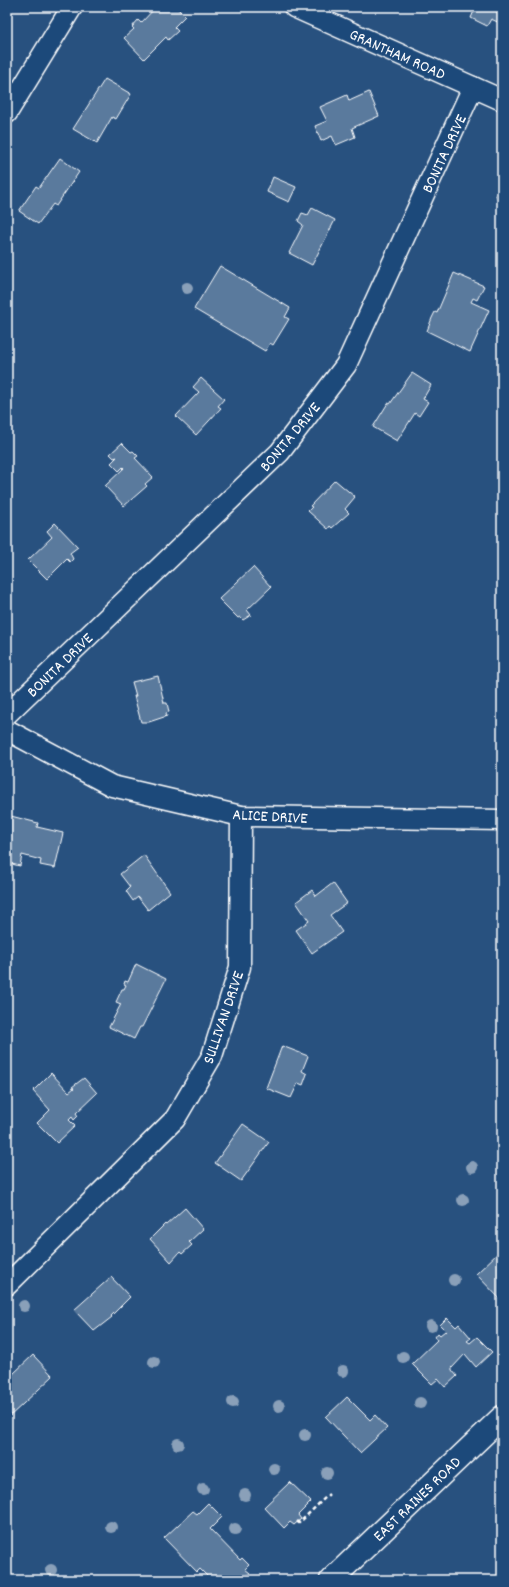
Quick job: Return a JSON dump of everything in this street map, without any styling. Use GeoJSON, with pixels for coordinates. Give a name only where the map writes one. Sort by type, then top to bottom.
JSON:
{"type":"FeatureCollection","features":[{"type":"Feature","properties":{"kind":"main road","name":"EAST RAINES ROAD"},"geometry":{"type":"LineString","coordinates":[[331,1580],[502,1417]]}},
{"type":"Feature","properties":{"kind":"street"},"geometry":{"type":"LineString","coordinates":[[7,113],[72,7]]}},
{"type":"Feature","properties":{"kind":"street","name":"GRANTHAM ROAD"},"geometry":{"type":"LineString","coordinates":[[294,7],[502,100]]}},
{"type":"Feature","properties":{"kind":"street","name":"BONITA DRIVE"},"geometry":{"type":"LineString","coordinates":[[7,714],[280,452],[346,365],[473,87]]}},
{"type":"Feature","properties":{"kind":"street","name":"ALICE DRIVE"},"geometry":{"type":"LineString","coordinates":[[7,730],[112,786],[241,816],[502,820]]}},
{"type":"Feature","properties":{"kind":"street","name":"SULLIVAN DRIVE"},"geometry":{"type":"LineString","coordinates":[[7,1285],[175,1119],[212,1056],[240,967],[241,816]]}},
{"type":"Feature","properties":{"kind":"path"},"geometry":{"type":"LineString","coordinates":[[297,1522],[299,1523],[329,1494]]}},
{"type":"Feature","properties":{"kind":"building"},"geometry":{"type":"Polygon","coordinates":[[[156,7],[176,7],[185,16],[174,27],[178,31],[168,40],[166,37],[144,59],[124,38],[134,29],[132,27],[138,20],[141,23],[156,7]]]}},
{"type":"Feature","properties":{"kind":"building"},"geometry":{"type":"Polygon","coordinates":[[[465,7],[502,7],[502,24],[491,19],[487,26],[471,18],[474,11],[465,7]]]}},
{"type":"Feature","properties":{"kind":"building"},"geometry":{"type":"Polygon","coordinates":[[[105,79],[131,94],[116,119],[112,117],[97,143],[73,129],[105,79]]]}},
{"type":"Feature","properties":{"kind":"building"},"geometry":{"type":"Polygon","coordinates":[[[369,92],[379,116],[352,128],[355,137],[336,145],[332,136],[321,141],[315,126],[327,121],[320,107],[347,95],[349,101],[369,92]]]}},
{"type":"Feature","properties":{"kind":"building"},"geometry":{"type":"Polygon","coordinates":[[[60,158],[79,172],[56,206],[53,204],[38,224],[19,211],[36,186],[39,188],[60,158]]]}},
{"type":"Feature","properties":{"kind":"building"},"geometry":{"type":"Polygon","coordinates":[[[273,177],[296,187],[289,202],[267,192],[273,177]]]}},
{"type":"Feature","properties":{"kind":"building"},"geometry":{"type":"Polygon","coordinates":[[[502,192],[502,210],[496,195],[502,192]]]}},
{"type":"Feature","properties":{"kind":"building"},"geometry":{"type":"Polygon","coordinates":[[[312,208],[335,220],[312,265],[289,253],[303,225],[298,221],[302,213],[308,215],[312,208]]]}},
{"type":"Feature","properties":{"kind":"building"},"geometry":{"type":"Polygon","coordinates":[[[220,266],[290,308],[285,317],[289,319],[273,345],[270,343],[265,351],[194,309],[220,266]]]}},
{"type":"Feature","properties":{"kind":"building"},"geometry":{"type":"Polygon","coordinates":[[[454,273],[484,286],[477,300],[473,298],[471,302],[489,310],[470,352],[427,331],[435,312],[437,313],[454,273]]]}},
{"type":"Feature","properties":{"kind":"building"},"geometry":{"type":"Polygon","coordinates":[[[412,373],[431,385],[423,399],[428,402],[419,416],[415,413],[397,441],[373,427],[388,403],[390,404],[412,373]]]}},
{"type":"Feature","properties":{"kind":"building"},"geometry":{"type":"Polygon","coordinates":[[[201,378],[224,399],[218,406],[221,408],[196,435],[176,416],[199,392],[193,387],[201,378]]]}},
{"type":"Feature","properties":{"kind":"building"},"geometry":{"type":"Polygon","coordinates":[[[122,443],[131,452],[133,451],[138,456],[135,458],[153,477],[145,484],[147,486],[124,506],[105,486],[124,468],[123,467],[119,471],[111,463],[117,457],[114,458],[110,454],[122,443]]]}},
{"type":"Feature","properties":{"kind":"building"},"geometry":{"type":"Polygon","coordinates":[[[335,480],[355,497],[345,509],[349,513],[332,528],[330,526],[328,529],[308,511],[312,507],[310,506],[335,480]]]}},
{"type":"Feature","properties":{"kind":"building"},"geometry":{"type":"Polygon","coordinates":[[[55,523],[78,547],[70,553],[73,559],[70,562],[67,559],[47,579],[28,560],[52,537],[47,531],[55,523]]]}},
{"type":"Feature","properties":{"kind":"building"},"geometry":{"type":"Polygon","coordinates":[[[253,567],[271,587],[247,610],[251,615],[243,620],[240,617],[238,618],[219,599],[253,567]]]}},
{"type":"Feature","properties":{"kind":"building"},"geometry":{"type":"Polygon","coordinates":[[[158,676],[164,703],[167,703],[169,712],[166,713],[167,716],[149,722],[141,722],[132,682],[158,676]]]}},
{"type":"Feature","properties":{"kind":"building"},"geometry":{"type":"Polygon","coordinates":[[[7,815],[38,823],[37,827],[63,833],[55,868],[40,865],[41,860],[22,855],[20,866],[7,863],[7,815]]]}},
{"type":"Feature","properties":{"kind":"building"},"geometry":{"type":"Polygon","coordinates":[[[144,855],[170,892],[148,910],[138,897],[133,901],[126,891],[130,887],[120,874],[144,855]]]}},
{"type":"Feature","properties":{"kind":"building"},"geometry":{"type":"Polygon","coordinates":[[[333,883],[347,903],[330,915],[342,932],[312,953],[296,930],[309,921],[296,902],[312,890],[316,896],[333,883]]]}},
{"type":"Feature","properties":{"kind":"building"},"geometry":{"type":"Polygon","coordinates":[[[136,964],[166,979],[142,1027],[140,1027],[134,1039],[109,1027],[121,1004],[116,1002],[122,989],[124,989],[126,985],[124,984],[125,981],[128,982],[136,964]]]}},
{"type":"Feature","properties":{"kind":"building"},"geometry":{"type":"Polygon","coordinates":[[[282,1046],[308,1056],[302,1071],[307,1074],[303,1085],[298,1083],[291,1098],[266,1088],[282,1046]]]}},
{"type":"Feature","properties":{"kind":"building"},"geometry":{"type":"Polygon","coordinates":[[[51,1073],[69,1092],[74,1088],[72,1087],[84,1078],[97,1093],[76,1113],[78,1116],[74,1120],[72,1117],[69,1120],[75,1126],[57,1143],[37,1123],[50,1110],[33,1091],[51,1073]]]}},
{"type":"Feature","properties":{"kind":"building"},"geometry":{"type":"Polygon","coordinates":[[[243,1124],[269,1142],[241,1181],[215,1163],[243,1124]]]}},
{"type":"Feature","properties":{"kind":"building"},"geometry":{"type":"Polygon","coordinates":[[[185,1208],[203,1229],[189,1242],[192,1245],[182,1254],[180,1252],[171,1262],[150,1239],[165,1224],[166,1225],[185,1208]]]}},
{"type":"Feature","properties":{"kind":"building"},"geometry":{"type":"Polygon","coordinates":[[[500,1251],[502,1253],[502,1301],[476,1274],[500,1251]]]}},
{"type":"Feature","properties":{"kind":"building"},"geometry":{"type":"Polygon","coordinates":[[[111,1277],[130,1297],[111,1316],[112,1317],[94,1331],[74,1310],[111,1277]]]}},
{"type":"Feature","properties":{"kind":"building"},"geometry":{"type":"Polygon","coordinates":[[[447,1318],[456,1327],[459,1324],[471,1338],[467,1341],[470,1343],[477,1337],[492,1352],[476,1367],[465,1354],[452,1368],[457,1376],[445,1387],[438,1379],[432,1384],[412,1364],[437,1340],[435,1337],[438,1333],[440,1335],[445,1331],[447,1332],[440,1325],[447,1318]]]}},
{"type":"Feature","properties":{"kind":"building"},"geometry":{"type":"Polygon","coordinates":[[[33,1355],[53,1376],[9,1417],[7,1416],[7,1375],[11,1372],[13,1374],[33,1355]]]}},
{"type":"Feature","properties":{"kind":"building"},"geometry":{"type":"Polygon","coordinates":[[[347,1397],[370,1420],[375,1415],[387,1428],[360,1453],[326,1417],[347,1397]]]}},
{"type":"Feature","properties":{"kind":"building"},"geometry":{"type":"Polygon","coordinates":[[[290,1482],[311,1502],[298,1515],[301,1519],[294,1525],[290,1522],[284,1528],[264,1507],[290,1482]]]}},
{"type":"Feature","properties":{"kind":"building"},"geometry":{"type":"Polygon","coordinates":[[[208,1503],[222,1517],[210,1529],[240,1560],[242,1558],[249,1565],[245,1569],[250,1573],[242,1580],[237,1580],[235,1577],[232,1580],[208,1580],[209,1578],[200,1569],[197,1572],[164,1538],[193,1511],[197,1514],[208,1503]]]}}]}
